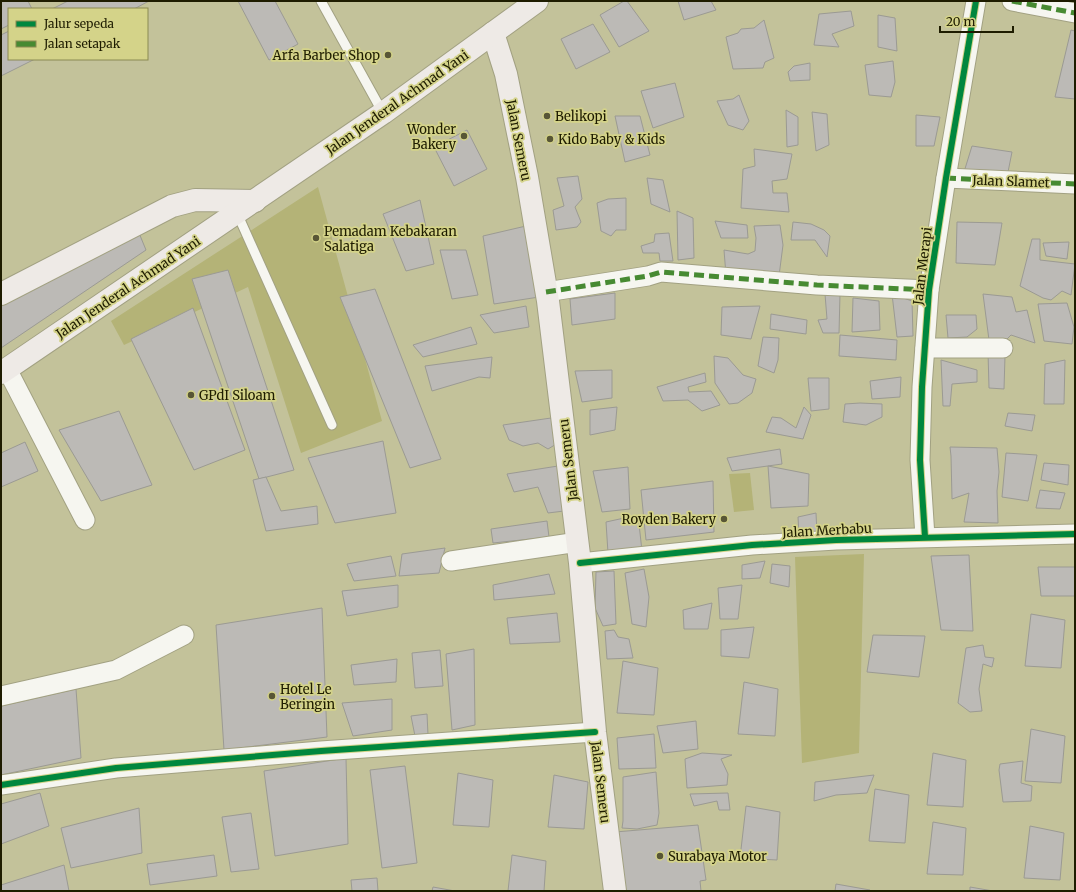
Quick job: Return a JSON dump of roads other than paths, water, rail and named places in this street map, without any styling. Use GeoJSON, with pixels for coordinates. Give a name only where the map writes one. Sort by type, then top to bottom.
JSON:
{"type":"FeatureCollection","features":[{"type":"Feature","properties":{"kind":"main road","name":"Jalan Jenderal Achmad Yani"},"geometry":{"type":"LineString","coordinates":[[4,371],[237,214],[383,113],[537,1]]}},
{"type":"Feature","properties":{"kind":"main road","name":"Jalan Semeru"},"geometry":{"type":"LineString","coordinates":[[493,33],[506,74],[527,177],[546,292],[578,542],[595,732],[615,891]]}},
{"type":"Feature","properties":{"kind":"main road"},"geometry":{"type":"LineString","coordinates":[[1,294],[172,206],[195,200],[255,201]]}},
{"type":"Feature","properties":{"kind":"street","name":"Jalan Merapi"},"geometry":{"type":"LineString","coordinates":[[925,537],[920,460],[922,387],[929,290],[976,1]]}},
{"type":"Feature","properties":{"kind":"street"},"geometry":{"type":"LineString","coordinates":[[1012,1],[1075,13]]}},
{"type":"Feature","properties":{"kind":"street","name":"Jalan Slamet"},"geometry":{"type":"LineString","coordinates":[[946,178],[1075,184]]}},
{"type":"Feature","properties":{"kind":"street"},"geometry":{"type":"LineString","coordinates":[[546,292],[648,276],[661,272],[817,285],[929,290]]}},
{"type":"Feature","properties":{"kind":"street"},"geometry":{"type":"LineString","coordinates":[[925,348],[1003,348]]}},
{"type":"Feature","properties":{"kind":"street"},"geometry":{"type":"LineString","coordinates":[[4,371],[85,520]]}},
{"type":"Feature","properties":{"kind":"street","name":"Jalan Merbabu"},"geometry":{"type":"LineString","coordinates":[[580,563],[752,545],[836,540],[1075,534]]}},
{"type":"Feature","properties":{"kind":"street"},"geometry":{"type":"LineString","coordinates":[[451,560],[578,542]]}},
{"type":"Feature","properties":{"kind":"street"},"geometry":{"type":"LineString","coordinates":[[1,696],[116,670],[184,635]]}},
{"type":"Feature","properties":{"kind":"street"},"geometry":{"type":"LineString","coordinates":[[1,785],[116,768],[595,732]]}},
{"type":"Feature","properties":{"kind":"lane"},"geometry":{"type":"LineString","coordinates":[[321,1],[383,113]]}},
{"type":"Feature","properties":{"kind":"lane"},"geometry":{"type":"LineString","coordinates":[[237,214],[332,425]]}},
{"type":"Feature","properties":{"kind":"place","name":"Arfa Barber Shop"},"geometry":{"type":"Point","coordinates":[388,55]}},
{"type":"Feature","properties":{"kind":"place","name":"Belikopi"},"geometry":{"type":"Point","coordinates":[547,116]}},
{"type":"Feature","properties":{"kind":"place","name":"Wonder Bakery"},"geometry":{"type":"Point","coordinates":[464,136]}},
{"type":"Feature","properties":{"kind":"place","name":"Kido Baby & Kids"},"geometry":{"type":"Point","coordinates":[550,139]}},
{"type":"Feature","properties":{"kind":"place","name":"Pemadam Kebakaran Salatiga"},"geometry":{"type":"Point","coordinates":[316,238]}},
{"type":"Feature","properties":{"kind":"place","name":"GPdI Siloam"},"geometry":{"type":"Point","coordinates":[191,395]}},
{"type":"Feature","properties":{"kind":"place","name":"Royden Bakery"},"geometry":{"type":"Point","coordinates":[724,519]}},
{"type":"Feature","properties":{"kind":"place","name":"Hotel Le Beringin"},"geometry":{"type":"Point","coordinates":[272,696]}},
{"type":"Feature","properties":{"kind":"place","name":"Surabaya Motor"},"geometry":{"type":"Point","coordinates":[660,856]}}]}
